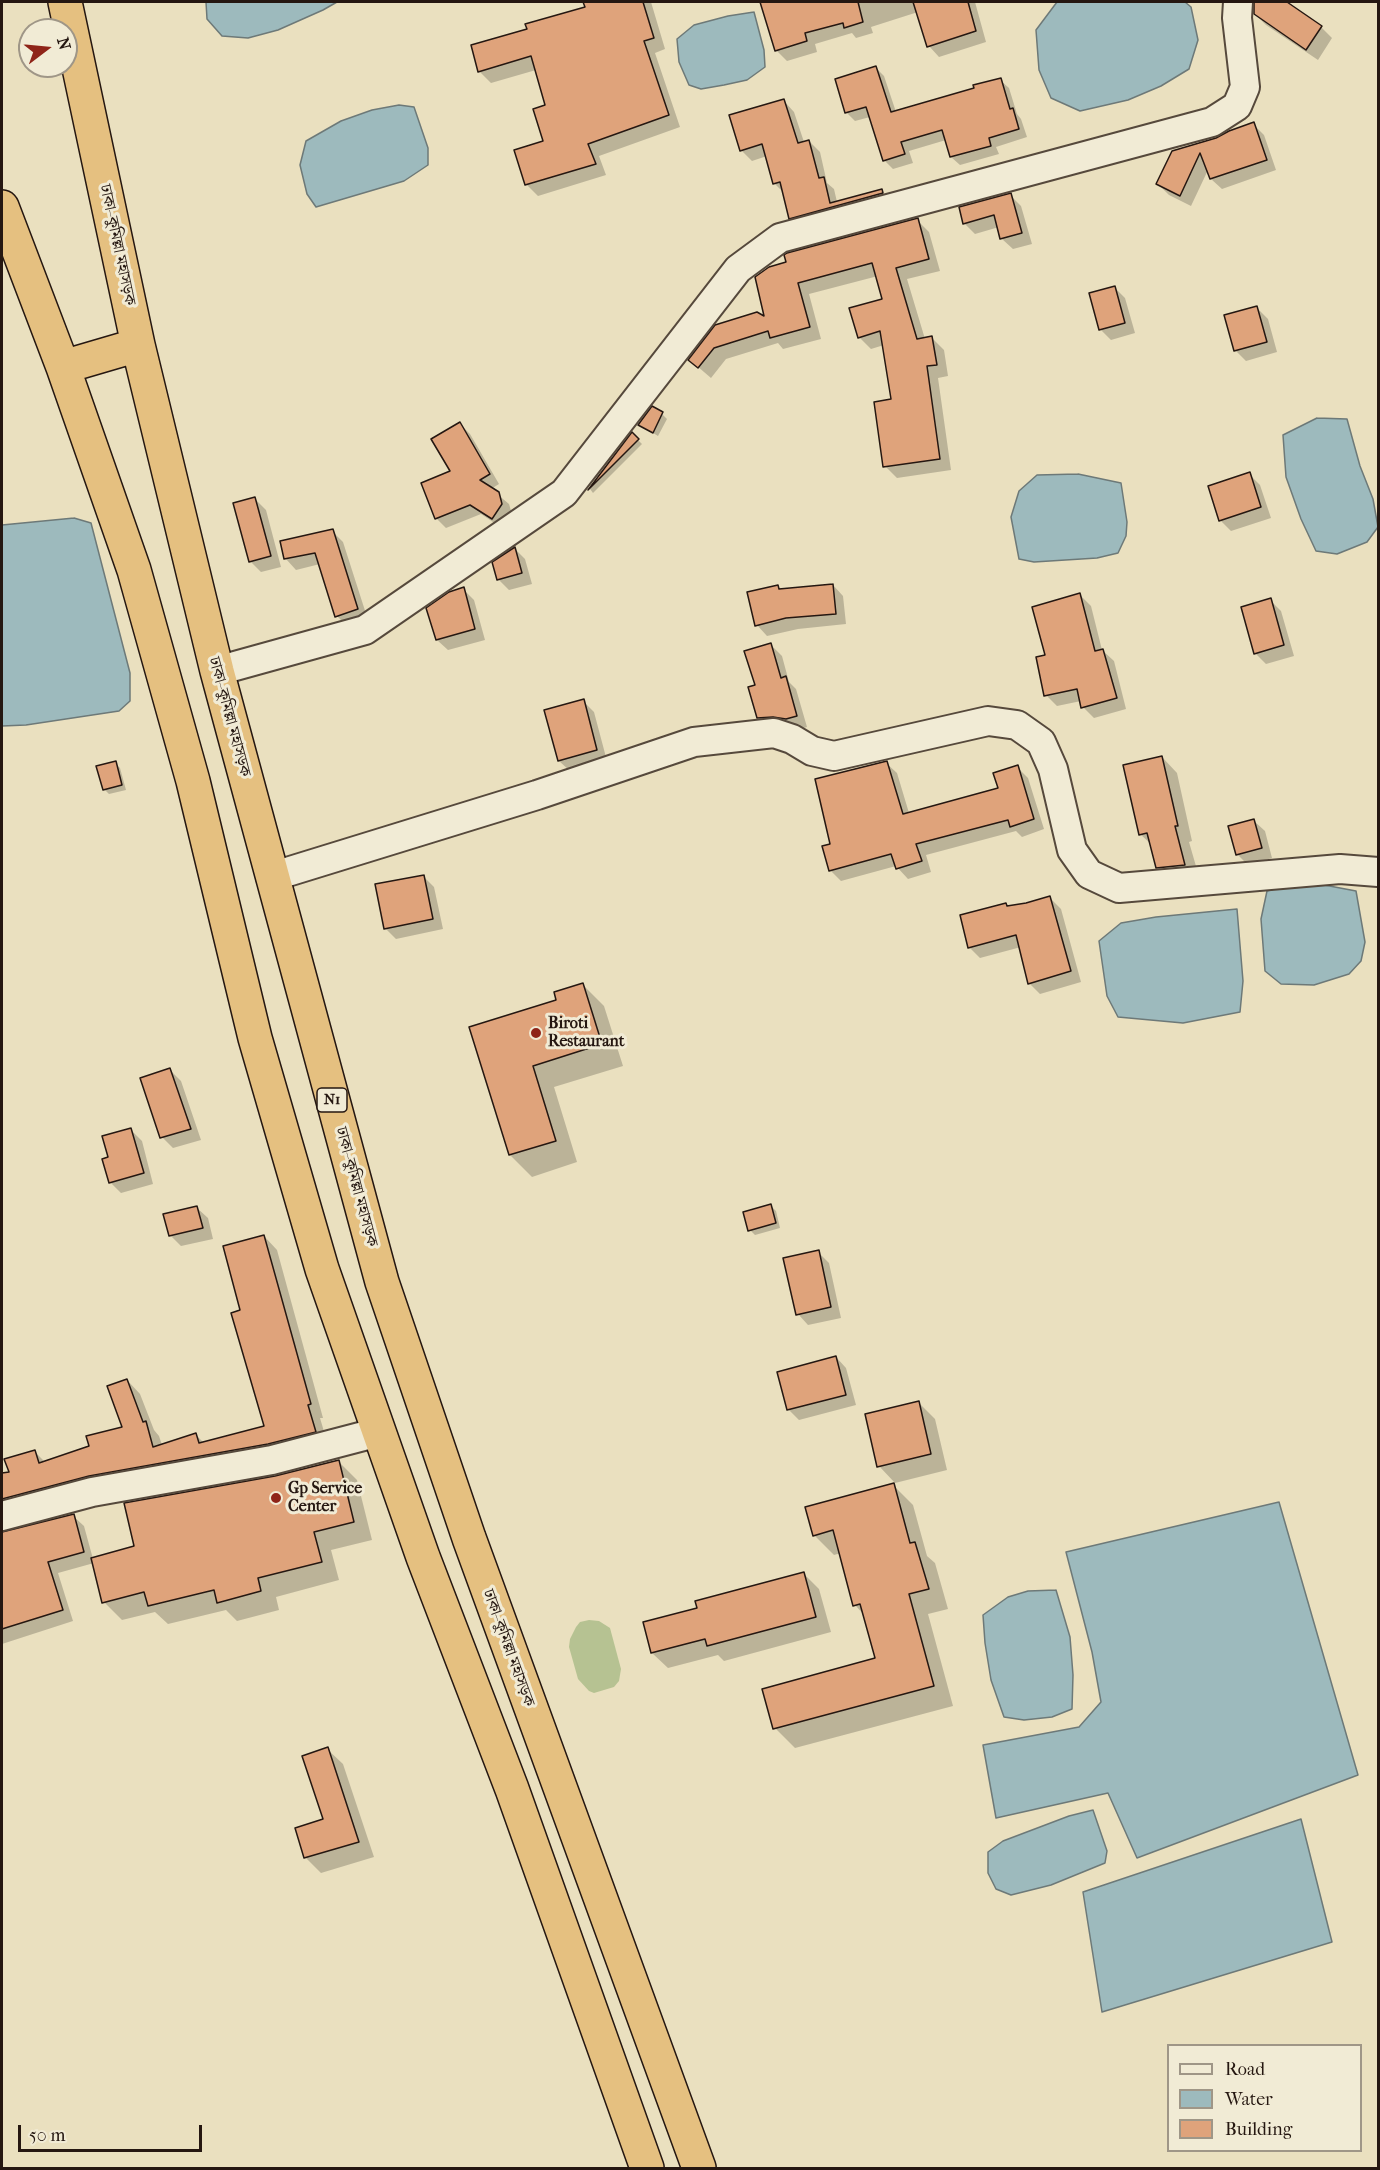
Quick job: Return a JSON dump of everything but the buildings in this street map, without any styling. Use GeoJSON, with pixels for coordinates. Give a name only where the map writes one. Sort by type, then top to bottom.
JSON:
{"type":"FeatureCollection","features":[{"type":"Feature","properties":{"kind":"highway","name":"ঢাকা–কুমিল্লা মহাসড়ক"},"geometry":{"type":"LineString","coordinates":[[65,2],[138,345],[217,671],[382,1282],[465,1527],[699,2169]]}},
{"type":"Feature","properties":{"kind":"highway"},"geometry":{"type":"LineString","coordinates":[[2,207],[63,367],[134,570],[193,781],[258,1049],[322,1269],[423,1557],[512,1789],[647,2169]]}},
{"type":"Feature","properties":{"kind":"highway"},"geometry":{"type":"LineString","coordinates":[[63,367],[138,345]]}},
{"type":"Feature","properties":{"kind":"highway"},"geometry":{"type":"LineString","coordinates":[[512,1789],[554,1772]]}},
{"type":"Feature","properties":{"kind":"street"},"geometry":{"type":"LineString","coordinates":[[217,671],[365,630],[564,493],[738,269],[780,238],[1212,122],[1237,106],[1245,87],[1238,2]]}},
{"type":"Feature","properties":{"kind":"street"},"geometry":{"type":"LineString","coordinates":[[271,877],[537,795],[694,742],[774,733],[792,739],[812,751],[834,756],[988,721],[1017,725],[1041,742],[1053,769],[1072,850],[1089,874],[1119,888],[1340,869],[1378,872]]}},
{"type":"Feature","properties":{"kind":"street"},"geometry":{"type":"LineString","coordinates":[[2,1516],[92,1492],[272,1460],[379,1432]]}},
{"type":"Feature","properties":{"kind":"green space"},"geometry":{"type":"Polygon","coordinates":[[[599,1621],[610,1628],[621,1669],[619,1681],[614,1687],[594,1693],[578,1679],[569,1647],[576,1627],[580,1622],[599,1621]]]}},
{"type":"Feature","properties":{"kind":"water"},"geometry":{"type":"Polygon","coordinates":[[[206,2],[337,2],[278,30],[248,38],[222,36],[207,19],[206,2]]]}},
{"type":"Feature","properties":{"kind":"water"},"geometry":{"type":"Polygon","coordinates":[[[1057,2],[1185,2],[1191,7],[1198,40],[1189,69],[1161,86],[1128,100],[1080,111],[1051,98],[1039,70],[1036,30],[1057,2]]]}},
{"type":"Feature","properties":{"kind":"water"},"geometry":{"type":"Polygon","coordinates":[[[754,12],[764,50],[765,67],[747,80],[701,89],[689,85],[679,62],[677,39],[694,25],[754,12]]]}},
{"type":"Feature","properties":{"kind":"water"},"geometry":{"type":"Polygon","coordinates":[[[399,105],[414,107],[428,148],[428,165],[404,181],[316,207],[307,194],[300,165],[306,141],[341,121],[372,110],[399,105]]]}},
{"type":"Feature","properties":{"kind":"water"},"geometry":{"type":"Polygon","coordinates":[[[1317,418],[1347,419],[1360,466],[1373,499],[1378,527],[1367,542],[1337,554],[1316,551],[1301,519],[1286,477],[1283,435],[1317,418]]]}},
{"type":"Feature","properties":{"kind":"water"},"geometry":{"type":"Polygon","coordinates":[[[1078,474],[1121,483],[1127,522],[1126,536],[1118,553],[1097,558],[1034,562],[1019,559],[1011,517],[1019,491],[1037,475],[1078,474]]]}},
{"type":"Feature","properties":{"kind":"water"},"geometry":{"type":"Polygon","coordinates":[[[74,518],[91,523],[130,673],[130,701],[119,711],[26,725],[2,726],[2,525],[74,518]]]}},
{"type":"Feature","properties":{"kind":"water"},"geometry":{"type":"Polygon","coordinates":[[[1303,881],[1356,891],[1365,942],[1361,961],[1349,974],[1314,985],[1281,984],[1265,971],[1261,919],[1267,891],[1303,881]]]}},
{"type":"Feature","properties":{"kind":"water"},"geometry":{"type":"Polygon","coordinates":[[[1237,909],[1243,981],[1240,1012],[1183,1023],[1118,1017],[1107,996],[1099,941],[1121,923],[1237,909]]]}},
{"type":"Feature","properties":{"kind":"water"},"geometry":{"type":"Polygon","coordinates":[[[1279,1502],[1358,1775],[1137,1858],[1108,1793],[996,1818],[983,1745],[1079,1727],[1101,1702],[1092,1652],[1066,1552],[1279,1502]]]}},
{"type":"Feature","properties":{"kind":"water"},"geometry":{"type":"Polygon","coordinates":[[[1056,1590],[1070,1637],[1073,1675],[1072,1709],[1052,1717],[1024,1720],[1004,1717],[991,1680],[983,1615],[1008,1597],[1028,1591],[1056,1590]]]}},
{"type":"Feature","properties":{"kind":"water"},"geometry":{"type":"Polygon","coordinates":[[[1093,1810],[1107,1851],[1105,1863],[1051,1885],[1011,1895],[996,1889],[988,1873],[988,1852],[1003,1841],[1069,1816],[1093,1810]]]}},
{"type":"Feature","properties":{"kind":"water"},"geometry":{"type":"Polygon","coordinates":[[[1301,1819],[1332,1942],[1102,2012],[1083,1892],[1301,1819]]]}},
{"type":"Feature","properties":{"kind":"place","name":"Biroti Restaurant"},"geometry":{"type":"Point","coordinates":[536,1033]}},
{"type":"Feature","properties":{"kind":"place","name":"Gp Service Center"},"geometry":{"type":"Point","coordinates":[276,1498]}}]}
